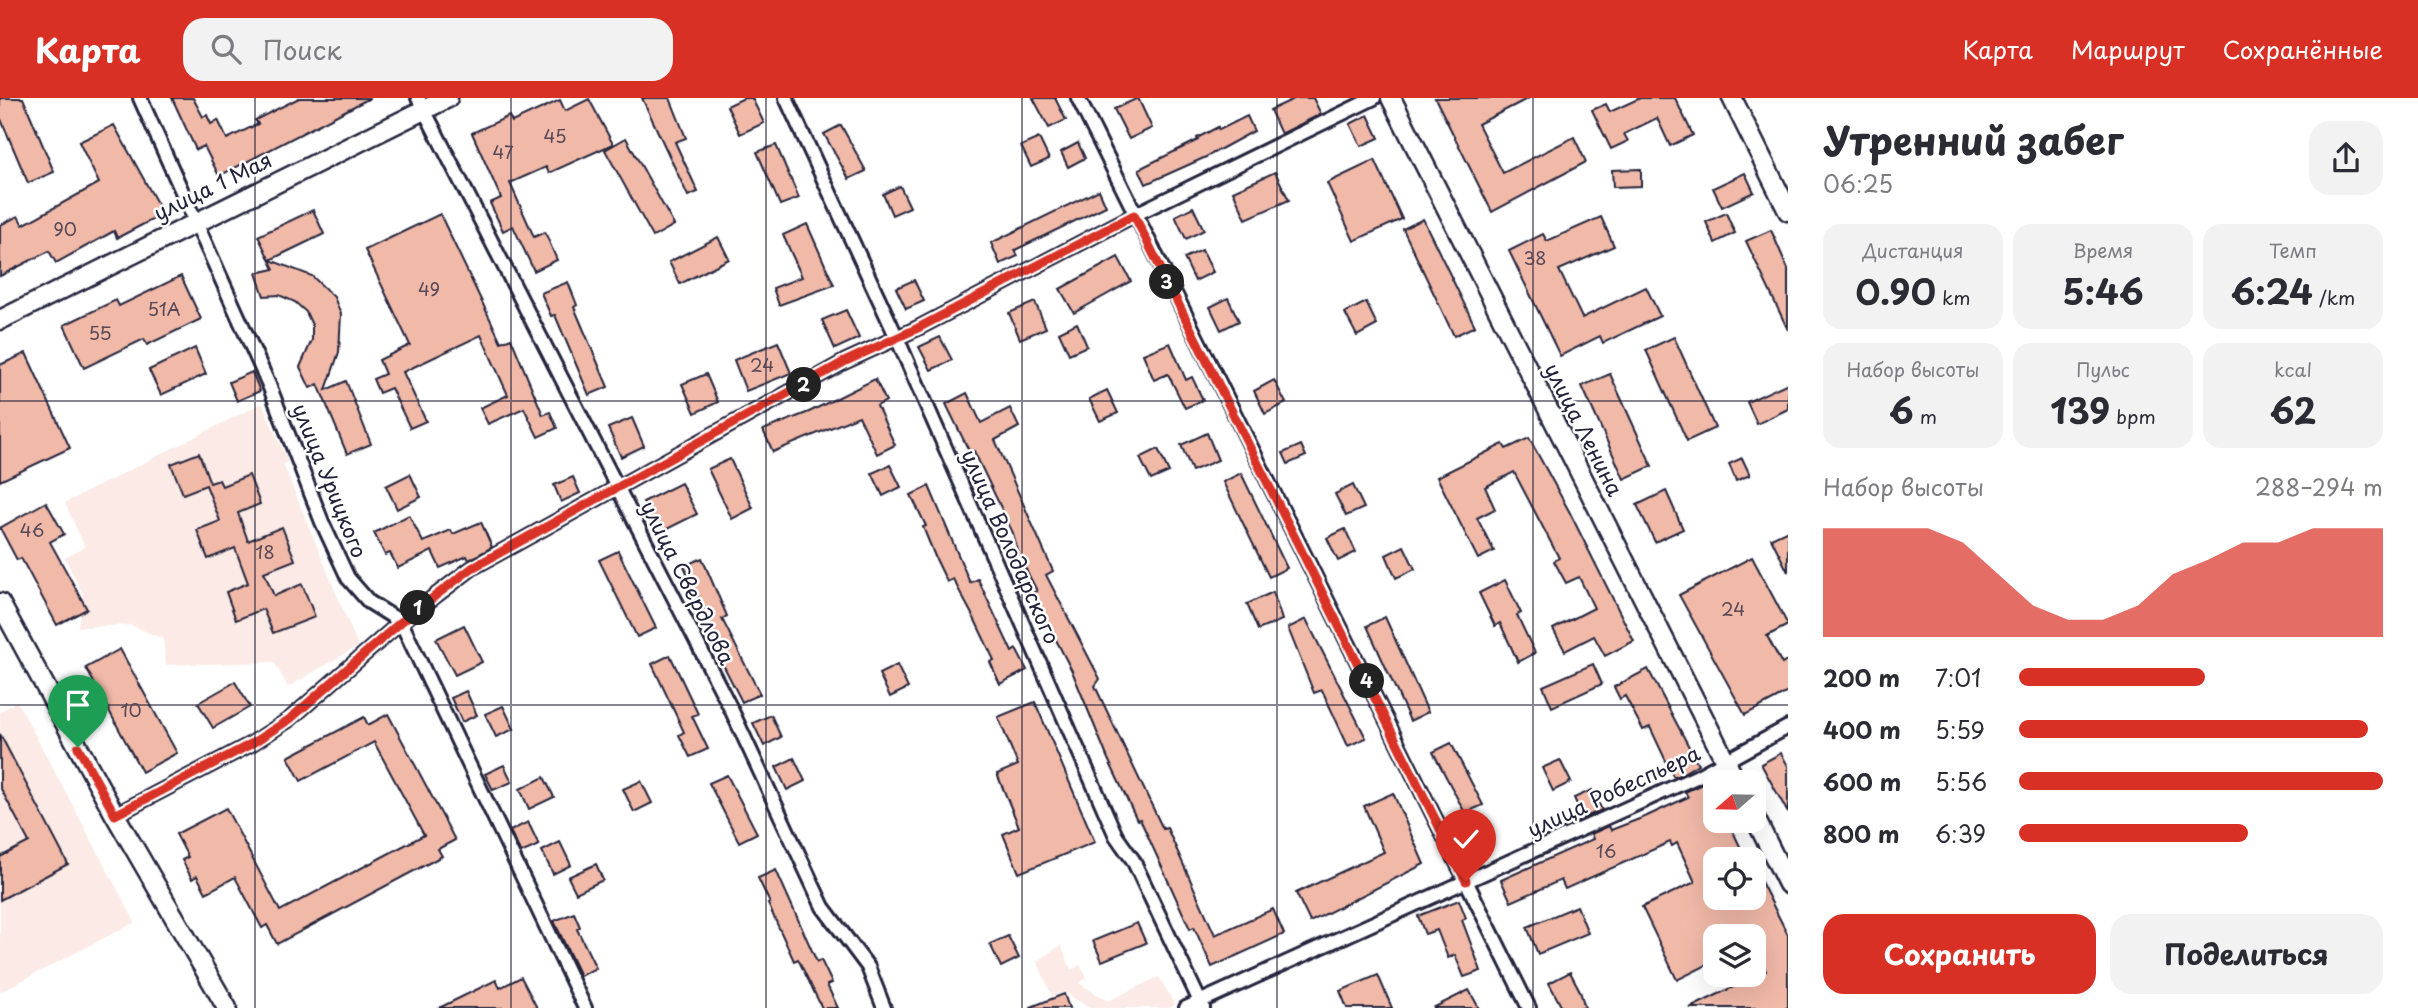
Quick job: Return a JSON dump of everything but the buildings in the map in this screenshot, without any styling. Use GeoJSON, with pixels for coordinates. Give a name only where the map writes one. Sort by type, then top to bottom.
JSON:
{"type":"FeatureCollection","features":[{"type":"Feature","properties":{"kind":"main road","name":"улица 1 Мая"},"geometry":{"type":"LineString","coordinates":[[0,320],[422,104],[448,98]]}},
{"type":"Feature","properties":{"kind":"main road","name":"улица Ленина"},"geometry":{"type":"LineString","coordinates":[[1391,98],[1730,770]]}},
{"type":"Feature","properties":{"kind":"main road"},"geometry":{"type":"LineString","coordinates":[[1732,98],[1788,211]]}},
{"type":"Feature","properties":{"kind":"main road"},"geometry":{"type":"LineString","coordinates":[[0,603],[115,815],[227,1008]]}},
{"type":"Feature","properties":{"kind":"main road"},"geometry":{"type":"LineString","coordinates":[[1762,833],[1788,884]]}},
{"type":"Feature","properties":{"kind":"street","name":"улица Урицкого"},"geometry":{"type":"LineString","coordinates":[[140,98],[269,385],[322,522],[348,578],[369,602],[401,622]]}},
{"type":"Feature","properties":{"kind":"street","name":"улица Володарского"},"geometry":{"type":"LineString","coordinates":[[786,98],[897,338],[1116,836],[1133,860],[1202,1005]]}},
{"type":"Feature","properties":{"kind":"street"},"geometry":{"type":"LineString","coordinates":[[1079,98],[1134,215],[1529,1008]]}},
{"type":"Feature","properties":{"kind":"street"},"geometry":{"type":"LineString","coordinates":[[115,815],[251,744],[290,719],[401,622],[472,568],[618,490],[844,362],[897,338],[1134,215],[1374,98]]}},
{"type":"Feature","properties":{"kind":"street","name":"улица Свердлова"},"geometry":{"type":"LineString","coordinates":[[422,104],[731,709],[823,908],[868,967],[884,1008]]}},
{"type":"Feature","properties":{"kind":"street"},"geometry":{"type":"LineString","coordinates":[[401,622],[585,1008]]}},
{"type":"Feature","properties":{"kind":"street","name":"улица Робеспьера"},"geometry":{"type":"LineString","coordinates":[[1186,1008],[1202,1005],[1726,761],[1788,727]]}},
{"type":"Feature","properties":{"kind":"shaded area"},"geometry":{"type":"Polygon","coordinates":[[[262,403],[288,462],[283,464],[358,646],[288,687],[274,662],[166,665],[163,639],[131,625],[78,627],[83,594],[65,558],[85,547],[65,503],[262,403]]]}},
{"type":"Feature","properties":{"kind":"shaded area"},"geometry":{"type":"Polygon","coordinates":[[[17,701],[135,922],[0,992],[0,712],[17,701]]]}},
{"type":"Feature","properties":{"kind":"shaded area"},"geometry":{"type":"Polygon","coordinates":[[[1061,945],[1071,970],[1080,965],[1087,978],[1079,983],[1108,1001],[1159,977],[1175,1005],[1169,1008],[1090,1008],[1064,992],[1052,996],[1037,961],[1061,945]]]}},
{"type":"Feature","properties":{"kind":"route"},"geometry":{"type":"LineString","coordinates":[[78,747],[115,815],[251,744],[290,719],[401,622],[472,568],[618,490],[844,362],[918,328],[1134,215],[1466,881]]}}]}
